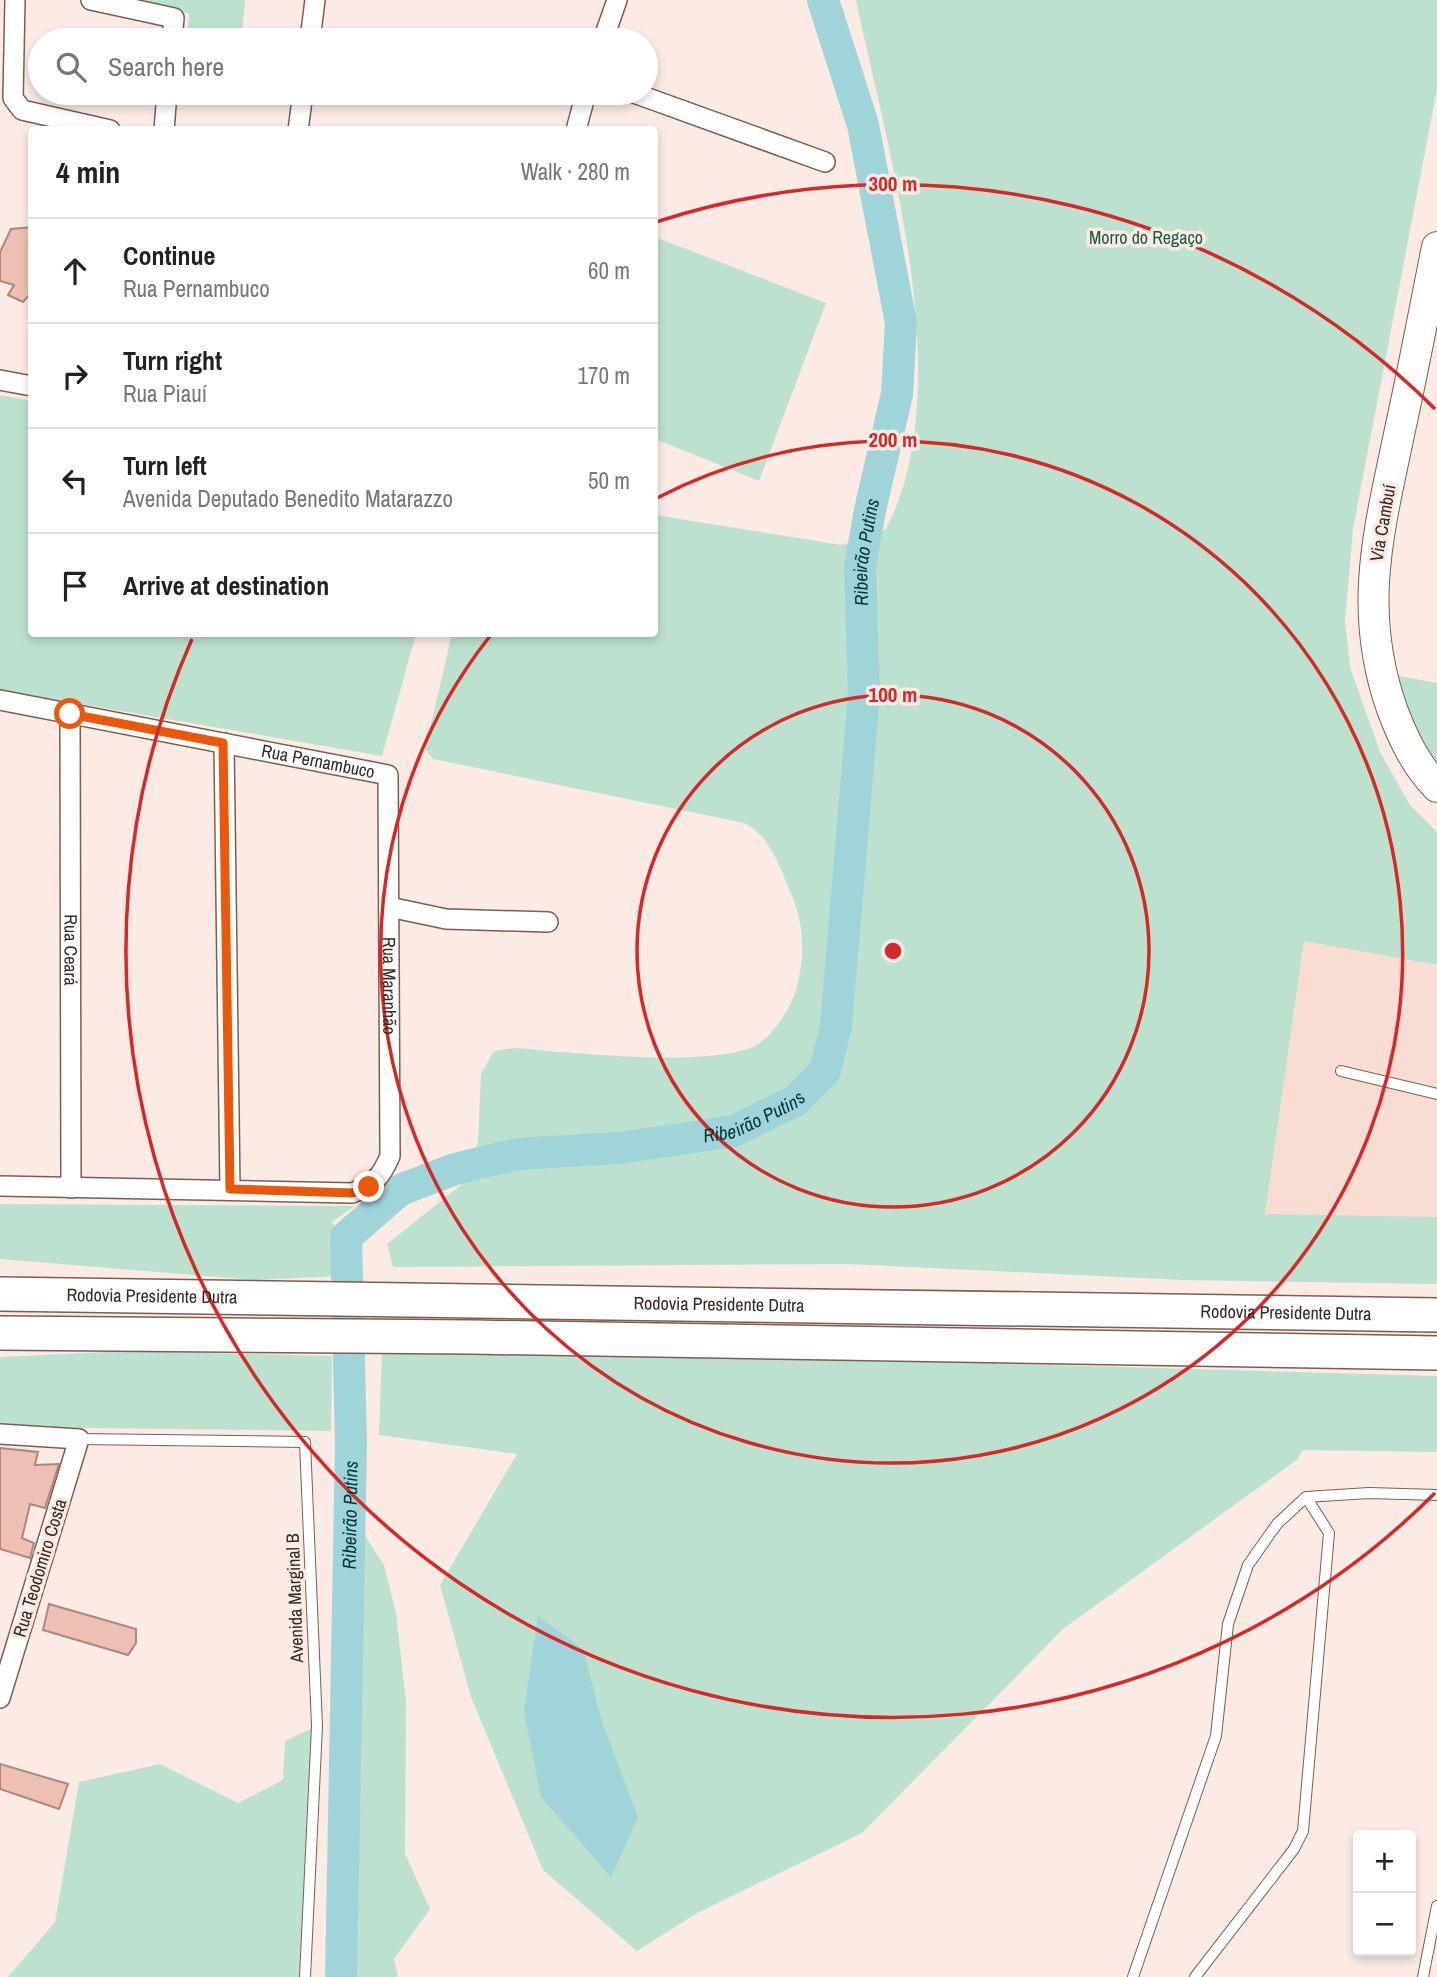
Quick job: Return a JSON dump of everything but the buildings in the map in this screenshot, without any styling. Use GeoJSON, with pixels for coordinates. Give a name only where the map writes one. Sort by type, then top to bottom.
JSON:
{"type":"FeatureCollection","features":[{"type":"Feature","properties":{"kind":"highway"},"geometry":{"type":"LineString","coordinates":[[0,1281],[71,1293]]}},
{"type":"Feature","properties":{"kind":"highway","name":"Rodovia Presidente Dutra"},"geometry":{"type":"LineString","coordinates":[[0,1294],[1437,1315]]}},
{"type":"Feature","properties":{"kind":"highway","name":"Rodovia Presidente Dutra"},"geometry":{"type":"LineString","coordinates":[[0,1332],[1437,1353]]}},
{"type":"Feature","properties":{"kind":"main road","name":"Via Cambuí"},"geometry":{"type":"LineString","coordinates":[[1437,247],[1377,541],[1372,594],[1375,645],[1381,677],[1408,747],[1424,773],[1437,787]]}},
{"type":"Feature","properties":{"kind":"street"},"geometry":{"type":"LineString","coordinates":[[15,0],[11,88],[13,98],[22,110],[92,126]]}},
{"type":"Feature","properties":{"kind":"street"},"geometry":{"type":"LineString","coordinates":[[91,0],[174,18],[173,28]]}},
{"type":"Feature","properties":{"kind":"street"},"geometry":{"type":"LineString","coordinates":[[312,28],[315,0]]}},
{"type":"Feature","properties":{"kind":"street"},"geometry":{"type":"LineString","coordinates":[[607,28],[617,0]]}},
{"type":"Feature","properties":{"kind":"street"},"geometry":{"type":"LineString","coordinates":[[658,102],[825,162]]}},
{"type":"Feature","properties":{"kind":"street"},"geometry":{"type":"LineString","coordinates":[[164,126],[166,105]]}},
{"type":"Feature","properties":{"kind":"street"},"geometry":{"type":"LineString","coordinates":[[299,126],[301,105]]}},
{"type":"Feature","properties":{"kind":"street"},"geometry":{"type":"LineString","coordinates":[[577,126],[583,105]]}},
{"type":"Feature","properties":{"kind":"street"},"geometry":{"type":"LineString","coordinates":[[0,380],[28,385]]}},
{"type":"Feature","properties":{"kind":"street","name":"Rua Pernambuco"},"geometry":{"type":"LineString","coordinates":[[0,700],[388,775]]}},
{"type":"Feature","properties":{"kind":"street","name":"Rua Ceará"},"geometry":{"type":"LineString","coordinates":[[70,714],[71,1188]]}},
{"type":"Feature","properties":{"kind":"street"},"geometry":{"type":"LineString","coordinates":[[0,1186],[230,1189],[223,743]]}},
{"type":"Feature","properties":{"kind":"street","name":"Rua Maranhão"},"geometry":{"type":"LineString","coordinates":[[230,1189],[352,1193],[369,1187],[381,1176],[390,1156],[388,775]]}},
{"type":"Feature","properties":{"kind":"street"},"geometry":{"type":"LineString","coordinates":[[388,906],[446,919],[548,922]]}},
{"type":"Feature","properties":{"kind":"street"},"geometry":{"type":"LineString","coordinates":[[0,1434],[79,1438]]}},
{"type":"Feature","properties":{"kind":"street","name":"Rua Teodomiro Costa"},"geometry":{"type":"LineString","coordinates":[[0,1698],[79,1438]]}},
{"type":"Feature","properties":{"kind":"lane"},"geometry":{"type":"LineString","coordinates":[[1341,1071],[1437,1094]]}},
{"type":"Feature","properties":{"kind":"lane","name":"Avenida Marginal B"},"geometry":{"type":"LineString","coordinates":[[79,1438],[305,1442],[317,1726],[305,1977]]}},
{"type":"Feature","properties":{"kind":"lane"},"geometry":{"type":"LineString","coordinates":[[1133,1977],[1216,1736],[1228,1624],[1248,1565],[1277,1524],[1306,1497],[1368,1493],[1437,1495]]}},
{"type":"Feature","properties":{"kind":"lane"},"geometry":{"type":"LineString","coordinates":[[1195,1977],[1294,1849],[1303,1831],[1329,1533],[1306,1497]]}},
{"type":"Feature","properties":{"kind":"lane"},"geometry":{"type":"LineString","coordinates":[[1423,1977],[1437,1906]]}},
{"type":"Feature","properties":{"kind":"shaded area"},"geometry":{"type":"Polygon","coordinates":[[[1304,940],[1437,965],[1437,1217],[1265,1215],[1304,940]]]}},
{"type":"Feature","properties":{"kind":"green space"},"geometry":{"type":"Polygon","coordinates":[[[135,0],[245,0],[243,28],[188,28],[189,14],[135,0]]]}},
{"type":"Feature","properties":{"kind":"green space","name":"Morro do Regaço"},"geometry":{"type":"Polygon","coordinates":[[[856,0],[1437,0],[1437,89],[1353,529],[1345,621],[1350,667],[1380,752],[1410,805],[1437,832],[1437,965],[1304,941],[1265,1214],[1437,1217],[1437,1284],[1182,1280],[847,1264],[393,1267],[387,1244],[467,1180],[478,1141],[481,1074],[493,1052],[518,1048],[634,1057],[722,1055],[745,1050],[761,1042],[782,1018],[790,1004],[801,966],[799,920],[774,854],[753,829],[744,823],[433,759],[425,749],[451,637],[658,637],[658,515],[842,545],[886,529],[907,472],[917,407],[917,339],[899,195],[856,0]]]}},
{"type":"Feature","properties":{"kind":"green space"},"geometry":{"type":"Polygon","coordinates":[[[658,238],[826,303],[759,481],[658,440],[658,238]]]}},
{"type":"Feature","properties":{"kind":"green space"},"geometry":{"type":"Polygon","coordinates":[[[0,395],[28,400],[28,637],[415,637],[382,756],[0,690],[0,395]]]}},
{"type":"Feature","properties":{"kind":"green space"},"geometry":{"type":"Polygon","coordinates":[[[1395,675],[1437,683],[1437,774],[1409,725],[1395,675]]]}},
{"type":"Feature","properties":{"kind":"green space"},"geometry":{"type":"Polygon","coordinates":[[[0,1204],[355,1206],[332,1222],[340,1234],[342,1276],[254,1280],[0,1259],[0,1204]]]}},
{"type":"Feature","properties":{"kind":"green space"},"geometry":{"type":"Polygon","coordinates":[[[128,1351],[332,1356],[331,1431],[0,1427],[0,1357],[128,1351]]]}},
{"type":"Feature","properties":{"kind":"green space"},"geometry":{"type":"Polygon","coordinates":[[[382,1352],[771,1357],[1437,1376],[1437,1452],[1302,1450],[1298,1459],[1063,1629],[862,1833],[697,1913],[637,1951],[543,1870],[471,1697],[440,1585],[517,1454],[379,1435],[382,1352]]]}},
{"type":"Feature","properties":{"kind":"green space"},"geometry":{"type":"Polygon","coordinates":[[[349,1511],[384,1565],[396,1613],[406,1702],[405,1854],[430,1909],[394,1959],[398,1977],[341,1977],[349,1511]]]}},
{"type":"Feature","properties":{"kind":"green space"},"geometry":{"type":"Polygon","coordinates":[[[317,1726],[305,1977],[8,1977],[55,1922],[79,1782],[160,1764],[238,1803],[283,1780],[285,1741],[317,1726]]]}},
{"type":"Feature","properties":{"kind":"water"},"geometry":{"type":"Polygon","coordinates":[[[538,1616],[583,1649],[603,1725],[638,1817],[611,1877],[541,1797],[524,1711],[538,1616]]]}},
{"type":"Feature","properties":{"kind":"waterway","name":"Ribeirão Putins"},"geometry":{"type":"LineString","coordinates":[[341,1977],[351,1444],[346,1237],[400,1190],[455,1169],[517,1154],[619,1148],[734,1131],[795,1101],[825,1071],[836,1026],[864,694],[860,567],[870,510],[897,394],[901,323],[863,125],[823,0]]}},
{"type":"Feature","properties":{"kind":"route"},"geometry":{"type":"LineString","coordinates":[[70,714],[223,743],[230,1189],[352,1193],[369,1187]]}}]}
